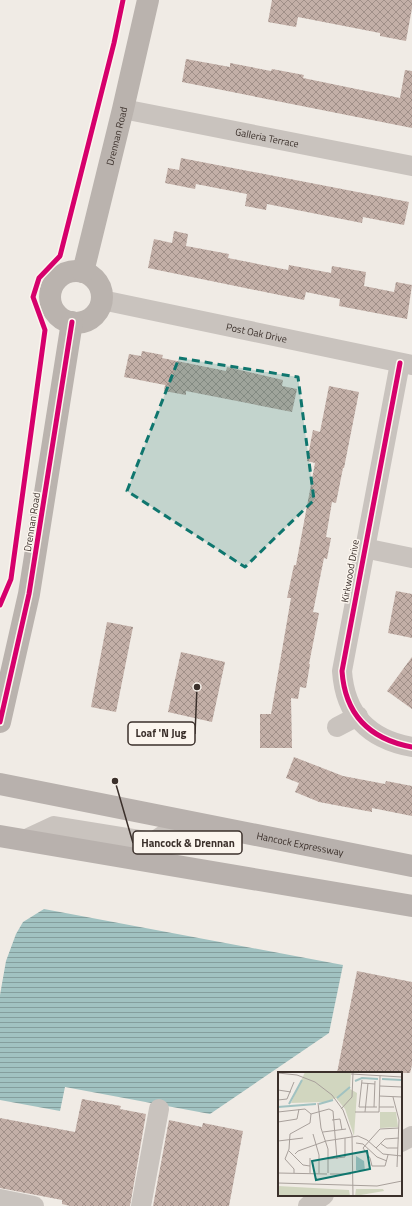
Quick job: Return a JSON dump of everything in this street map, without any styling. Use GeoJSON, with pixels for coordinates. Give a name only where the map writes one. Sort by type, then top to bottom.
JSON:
{"type":"FeatureCollection","features":[{"type":"Feature","properties":{"kind":"main road","name":"Hancock Expressway"},"geometry":{"type":"LineString","coordinates":[[0,784],[412,866]]}},
{"type":"Feature","properties":{"kind":"main road"},"geometry":{"type":"LineString","coordinates":[[0,836],[412,906]]}},
{"type":"Feature","properties":{"kind":"street","name":"Drennan Road"},"geometry":{"type":"LineString","coordinates":[[83,272],[124,109],[148,0]]}},
{"type":"Feature","properties":{"kind":"street","name":"Galleria Terrace"},"geometry":{"type":"LineString","coordinates":[[124,109],[412,166]]}},
{"type":"Feature","properties":{"kind":"street"},"geometry":{"type":"LineString","coordinates":[[70,272],[83,272],[89,274],[99,285],[102,300],[95,315],[84,321],[72,322],[64,320],[55,311],[50,300],[51,291],[59,277],[70,272]]}},
{"type":"Feature","properties":{"kind":"street","name":"Post Oak Drive"},"geometry":{"type":"LineString","coordinates":[[102,300],[406,364]]}},
{"type":"Feature","properties":{"kind":"street","name":"Drennan Road"},"geometry":{"type":"LineString","coordinates":[[0,722],[30,594],[72,322]]}},
{"type":"Feature","properties":{"kind":"street","name":"Kirkwood Drive"},"geometry":{"type":"LineString","coordinates":[[406,364],[364,548],[342,671],[343,688],[350,704],[369,730],[384,740],[412,747]]}},
{"type":"Feature","properties":{"kind":"street"},"geometry":{"type":"LineString","coordinates":[[364,548],[412,558]]}},
{"type":"Feature","properties":{"kind":"street"},"geometry":{"type":"LineString","coordinates":[[337,727],[358,716]]}},
{"type":"Feature","properties":{"kind":"street"},"geometry":{"type":"LineString","coordinates":[[24,840],[54,826],[153,842],[184,821]]}},
{"type":"Feature","properties":{"kind":"street"},"geometry":{"type":"LineString","coordinates":[[141,1206],[159,1109]]}},
{"type":"Feature","properties":{"kind":"street"},"geometry":{"type":"LineString","coordinates":[[402,1141],[412,1136]]}},
{"type":"Feature","properties":{"kind":"street"},"geometry":{"type":"LineString","coordinates":[[308,1206],[323,1196]]}},
{"type":"Feature","properties":{"kind":"street"},"geometry":{"type":"LineString","coordinates":[[0,1199],[34,1206]]}},
{"type":"Feature","properties":{"kind":"highlighted area"},"geometry":{"type":"Polygon","coordinates":[[[179,358],[298,377],[314,500],[245,567],[127,491],[179,358]]]}},
{"type":"Feature","properties":{"kind":"water"},"geometry":{"type":"Polygon","coordinates":[[[44,909],[343,965],[329,1033],[210,1114],[65,1087],[60,1111],[0,1100],[0,995],[6,961],[16,934],[23,922],[44,909]]]}},
{"type":"Feature","properties":{"kind":"building"},"geometry":{"type":"Polygon","coordinates":[[[272,0],[412,0],[412,8],[406,41],[380,36],[380,33],[298,17],[296,27],[268,22],[272,0]]]}},
{"type":"Feature","properties":{"kind":"building"},"geometry":{"type":"Polygon","coordinates":[[[186,59],[230,67],[230,63],[271,71],[272,69],[304,75],[303,78],[400,98],[405,70],[412,71],[412,128],[182,82],[186,59]]]}},
{"type":"Feature","properties":{"kind":"building"},"geometry":{"type":"Polygon","coordinates":[[[181,158],[409,202],[404,225],[363,217],[362,223],[267,204],[266,210],[245,206],[247,194],[196,184],[195,189],[165,183],[168,168],[179,170],[181,158]]]}},
{"type":"Feature","properties":{"kind":"building"},"geometry":{"type":"Polygon","coordinates":[[[174,231],[188,234],[186,246],[229,254],[228,258],[288,270],[289,265],[331,273],[332,266],[366,272],[364,286],[394,292],[396,282],[412,285],[407,319],[339,306],[340,299],[306,292],[304,300],[148,268],[154,239],[172,243],[174,231]]]}},
{"type":"Feature","properties":{"kind":"building"},"geometry":{"type":"Polygon","coordinates":[[[142,351],[163,355],[162,358],[226,371],[227,367],[283,380],[282,386],[297,389],[292,412],[186,391],[186,395],[164,391],[165,385],[124,377],[129,354],[141,356],[142,351]]]}},
{"type":"Feature","properties":{"kind":"building"},"geometry":{"type":"Polygon","coordinates":[[[329,386],[359,392],[336,503],[332,502],[326,537],[331,538],[327,559],[324,558],[313,612],[319,613],[306,688],[300,687],[298,699],[291,698],[292,748],[260,748],[260,714],[271,714],[291,598],[287,598],[294,565],[296,565],[315,463],[307,461],[313,430],[320,432],[329,386]]]}},
{"type":"Feature","properties":{"kind":"building"},"geometry":{"type":"Polygon","coordinates":[[[396,591],[412,594],[412,638],[388,633],[396,591]]]}},
{"type":"Feature","properties":{"kind":"building"},"geometry":{"type":"Polygon","coordinates":[[[107,622],[133,627],[116,712],[91,707],[107,622]]]}},
{"type":"Feature","properties":{"kind":"building"},"geometry":{"type":"Polygon","coordinates":[[[181,652],[225,662],[212,722],[168,712],[181,652]]]}},
{"type":"Feature","properties":{"kind":"building"},"geometry":{"type":"Polygon","coordinates":[[[412,657],[412,709],[387,691],[412,657]]]}},
{"type":"Feature","properties":{"kind":"building"},"geometry":{"type":"Polygon","coordinates":[[[294,757],[343,776],[385,784],[386,781],[412,786],[412,816],[372,808],[372,812],[319,802],[295,792],[299,783],[286,778],[294,757]]]}},
{"type":"Feature","properties":{"kind":"building"},"geometry":{"type":"Polygon","coordinates":[[[357,971],[412,982],[412,1065],[410,1073],[337,1072],[357,971]]]}},
{"type":"Feature","properties":{"kind":"building"},"geometry":{"type":"Polygon","coordinates":[[[82,1099],[121,1106],[120,1109],[146,1114],[130,1206],[70,1206],[62,1204],[62,1200],[0,1188],[0,1118],[75,1132],[82,1099]]]}},
{"type":"Feature","properties":{"kind":"building"},"geometry":{"type":"Polygon","coordinates":[[[169,1120],[202,1127],[203,1123],[243,1131],[229,1206],[153,1206],[169,1120]]]}},
{"type":"Feature","properties":{"kind":"cycle path"},"geometry":{"type":"LineString","coordinates":[[0,605],[11,579],[45,330],[33,297],[39,278],[60,256],[114,43],[123,0]]}},
{"type":"Feature","properties":{"kind":"cycle path"},"geometry":{"type":"LineString","coordinates":[[0,722],[29,594],[72,322]]}},
{"type":"Feature","properties":{"kind":"cycle path"},"geometry":{"type":"LineString","coordinates":[[400,363],[342,671],[344,687],[348,700],[354,712],[362,722],[383,738],[412,747]]}},
{"type":"Feature","properties":{"kind":"place","name":"Loaf 'N Jug"},"geometry":{"type":"Point","coordinates":[197,687]}},
{"type":"Feature","properties":{"kind":"place","name":"Hancock & Drennan"},"geometry":{"type":"Point","coordinates":[115,781]}}]}
